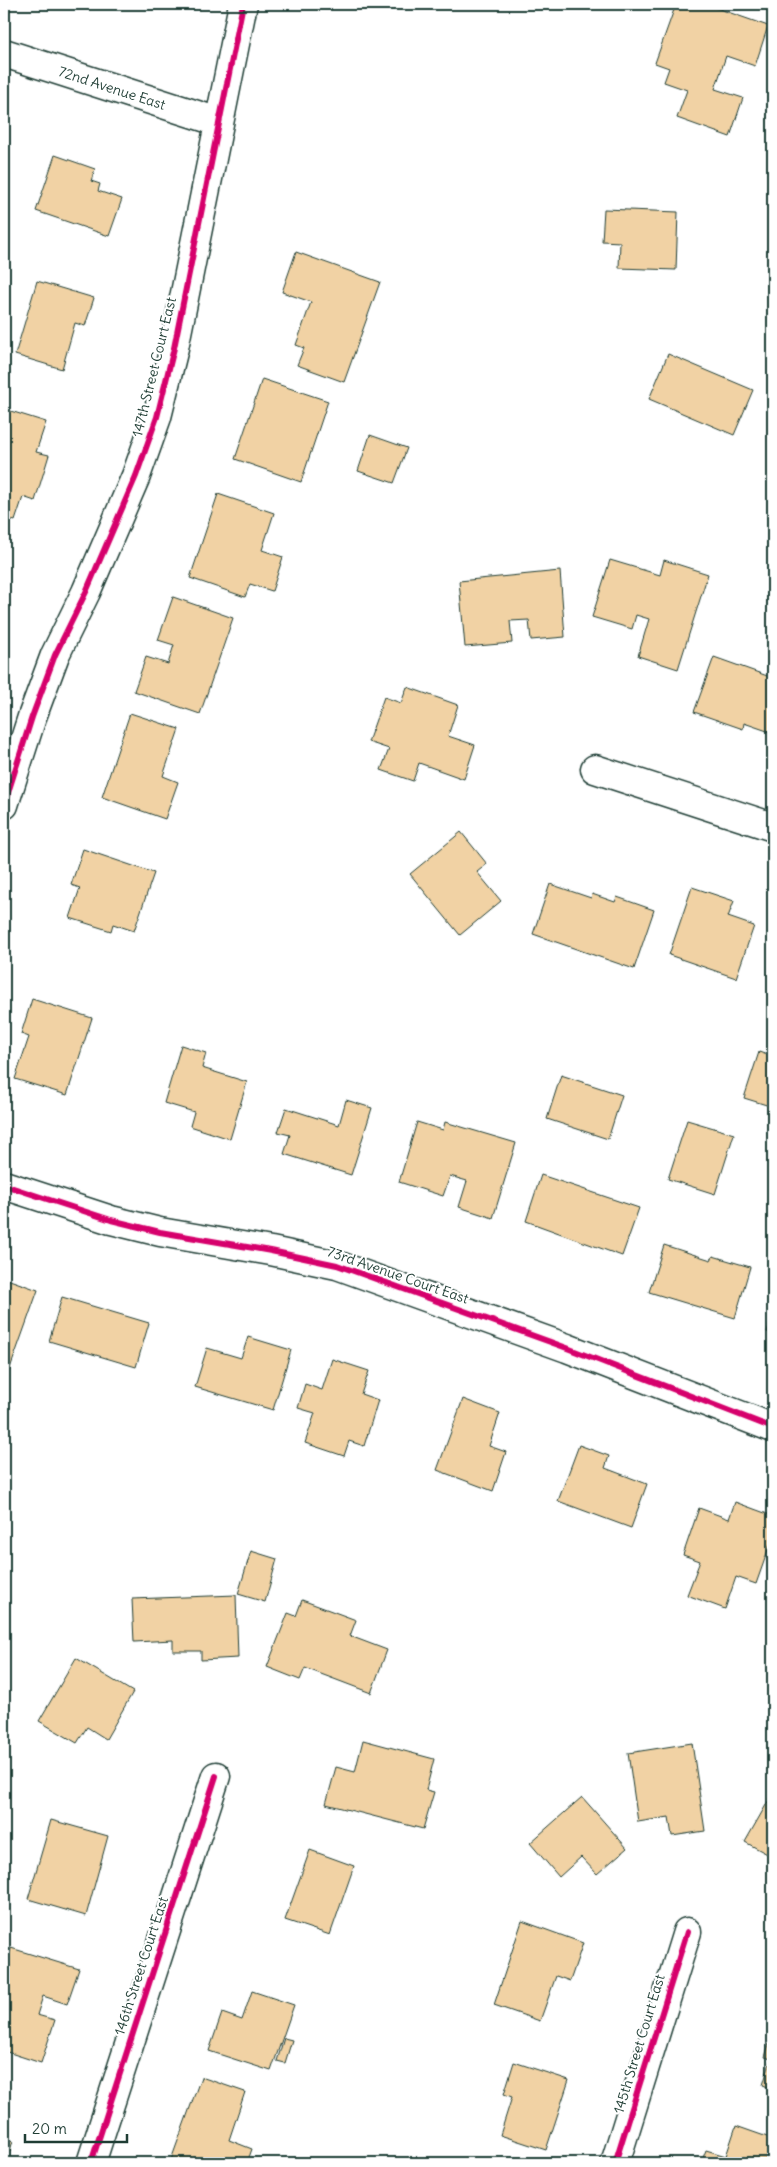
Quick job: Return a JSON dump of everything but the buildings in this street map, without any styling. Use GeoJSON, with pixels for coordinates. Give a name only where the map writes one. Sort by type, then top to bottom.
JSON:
{"type":"FeatureCollection","features":[{"type":"Feature","properties":{"kind":"street","name":"147th Street Court East"},"geometry":{"type":"LineString","coordinates":[[4,804],[32,717],[55,655],[86,592],[136,476],[157,417],[174,348],[243,4]]}},
{"type":"Feature","properties":{"kind":"street","name":"72nd Avenue East"},"geometry":{"type":"LineString","coordinates":[[4,53],[220,122]]}},
{"type":"Feature","properties":{"kind":"street"},"geometry":{"type":"LineString","coordinates":[[595,769],[773,827]]}},
{"type":"Feature","properties":{"kind":"street","name":"73rd Avenue Court East"},"geometry":{"type":"LineString","coordinates":[[4,1185],[111,1220],[160,1232],[271,1250],[337,1265],[567,1348],[773,1428]]}},
{"type":"Feature","properties":{"kind":"street","name":"146th Street Court East"},"geometry":{"type":"LineString","coordinates":[[91,2163],[216,1776]]}},
{"type":"Feature","properties":{"kind":"street","name":"145th Street Court East"},"geometry":{"type":"LineString","coordinates":[[615,2163],[687,1932]]}},
{"type":"Feature","properties":{"kind":"cycle path"},"geometry":{"type":"LineString","coordinates":[[4,805],[32,717],[55,655],[86,592],[136,476],[157,417],[174,348],[243,4]]}},
{"type":"Feature","properties":{"kind":"cycle path"},"geometry":{"type":"LineString","coordinates":[[4,1185],[111,1220],[160,1232],[271,1251],[337,1265],[567,1348],[773,1428]]}},
{"type":"Feature","properties":{"kind":"cycle path"},"geometry":{"type":"LineString","coordinates":[[91,2163],[216,1776]]}},
{"type":"Feature","properties":{"kind":"cycle path"},"geometry":{"type":"LineString","coordinates":[[615,2163],[687,1932]]}}]}
